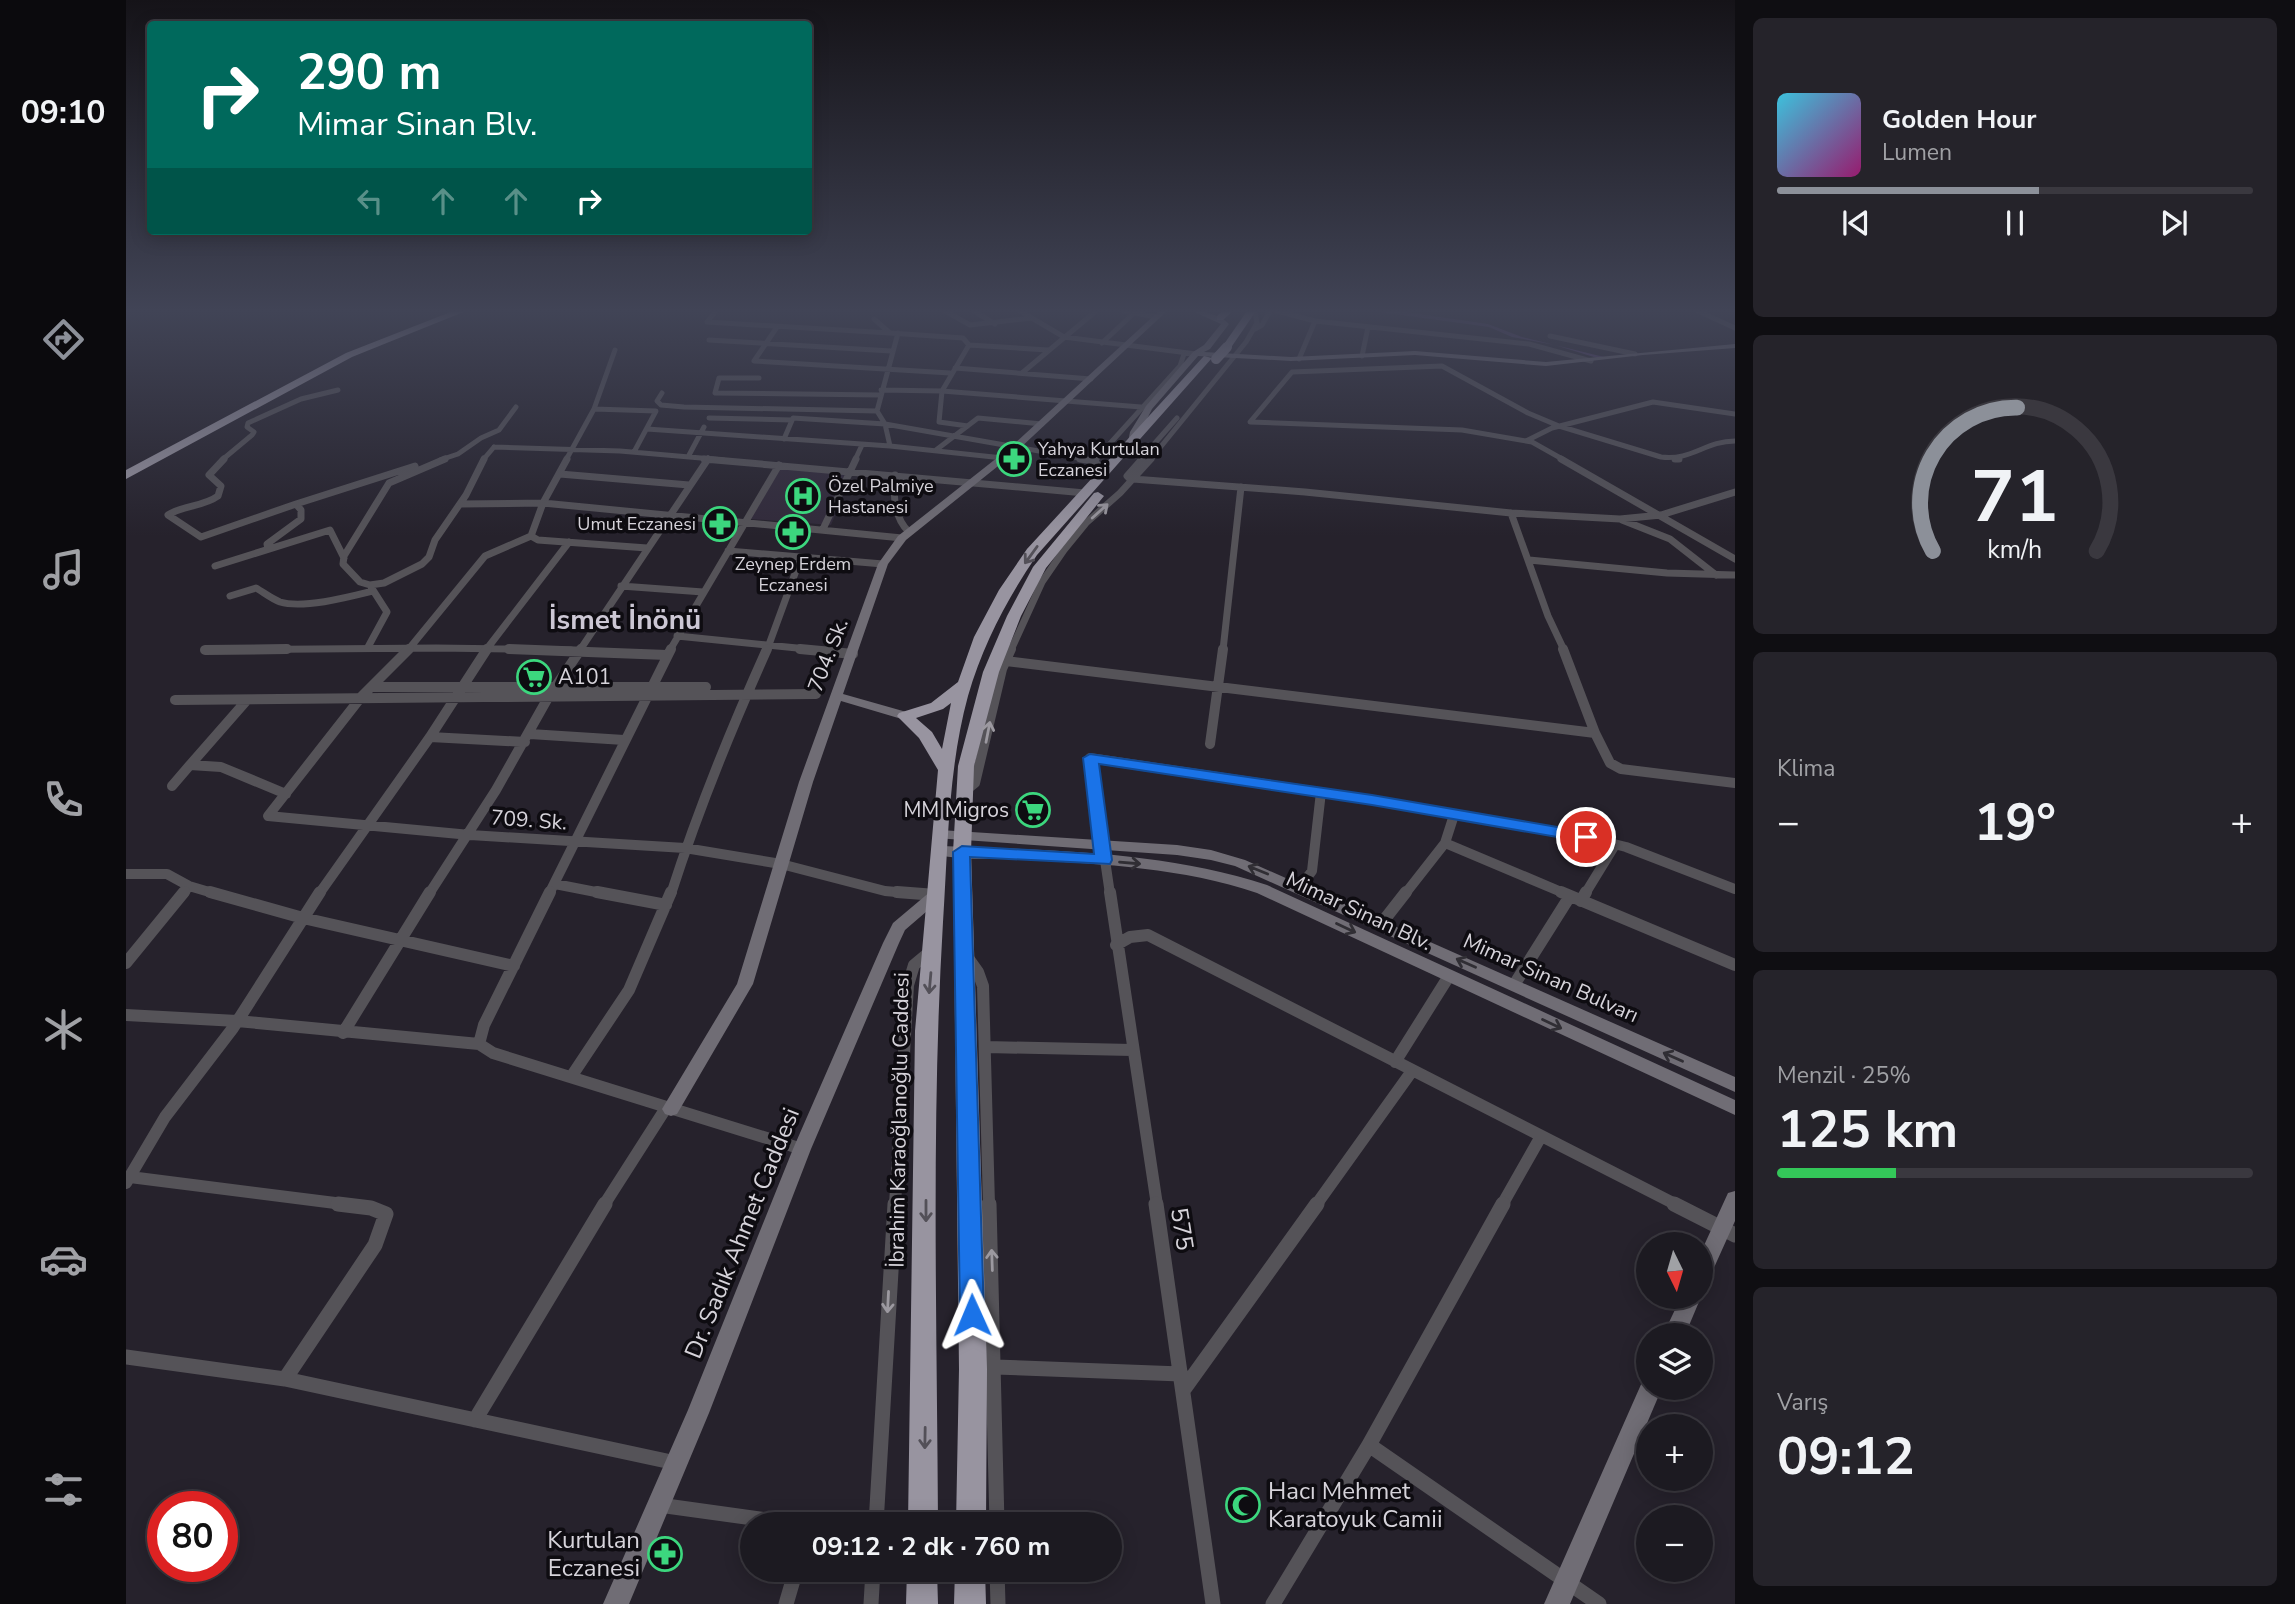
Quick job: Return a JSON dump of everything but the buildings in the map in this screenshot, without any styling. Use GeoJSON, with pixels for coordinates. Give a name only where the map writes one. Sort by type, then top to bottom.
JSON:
{"type":"FeatureCollection","features":[{"type":"Feature","properties":{"kind":"highway"},"geometry":{"type":"LineString","coordinates":[[126,467],[279,386]]}},
{"type":"Feature","properties":{"kind":"highway"},"geometry":{"type":"LineString","coordinates":[[126,475],[291,386]]}},
{"type":"Feature","properties":{"kind":"highway","name":"İbrahim Karaoğlanoğlu Caddesi"},"geometry":{"type":"LineString","coordinates":[[923,1512],[925,1046],[946,770],[964,685],[981,637],[1006,590],[1032,552],[1085,493],[1100,466],[1130,444],[1184,386]]}},
{"type":"Feature","properties":{"kind":"highway","name":"İbrahim Karaoğlanoğlu Caddesi"},"geometry":{"type":"LineString","coordinates":[[971,1512],[973,1369],[962,844],[963,793],[971,742],[991,672],[1014,616],[1040,567],[1187,386]]}},
{"type":"Feature","properties":{"kind":"highway"},"geometry":{"type":"LineString","coordinates":[[946,770],[926,736],[905,716],[937,706],[964,685]]}},
{"type":"Feature","properties":{"kind":"highway"},"geometry":{"type":"LineString","coordinates":[[922,1582],[922,1604]]}},
{"type":"Feature","properties":{"kind":"highway"},"geometry":{"type":"LineString","coordinates":[[970,1582],[970,1604]]}},
{"type":"Feature","properties":{"kind":"street"},"geometry":{"type":"LineString","coordinates":[[602,386],[594,410],[543,503],[531,536],[548,542],[647,548]]}},
{"type":"Feature","properties":{"kind":"street"},"geometry":{"type":"LineString","coordinates":[[717,386],[715,393],[942,391],[1141,407]]}},
{"type":"Feature","properties":{"kind":"street"},"geometry":{"type":"LineString","coordinates":[[883,386],[877,411],[885,424],[890,446]]}},
{"type":"Feature","properties":{"kind":"street"},"geometry":{"type":"LineString","coordinates":[[945,386],[939,422],[968,426]]}},
{"type":"Feature","properties":{"kind":"street","name":"704. Sk."},"geometry":{"type":"LineString","coordinates":[[669,1108],[745,984],[781,863],[883,564],[905,535],[1003,458],[1083,386]]}},
{"type":"Feature","properties":{"kind":"street"},"geometry":{"type":"LineString","coordinates":[[709,418],[885,424],[1016,447],[1100,466],[1141,407],[1161,386]]}},
{"type":"Feature","properties":{"kind":"street"},"geometry":{"type":"LineString","coordinates":[[963,793],[975,783],[1006,661],[1032,601],[1064,550],[1086,523],[1133,479],[1169,438],[1200,396],[1203,386]]}},
{"type":"Feature","properties":{"kind":"street"},"geometry":{"type":"LineString","coordinates":[[1282,386],[1250,422],[1462,430],[1526,441],[1735,559]]}},
{"type":"Feature","properties":{"kind":"street"},"geometry":{"type":"LineString","coordinates":[[1478,386],[1528,413],[1559,426],[1670,458],[1685,457],[1720,442],[1735,441]]}},
{"type":"Feature","properties":{"kind":"street"},"geometry":{"type":"LineString","coordinates":[[338,390],[301,399],[248,423],[247,426],[254,432],[252,435],[210,471],[209,475],[221,486],[218,496],[207,503],[175,510],[168,515],[201,537],[296,503],[348,489],[402,468],[424,466]]}},
{"type":"Feature","properties":{"kind":"street"},"geometry":{"type":"LineString","coordinates":[[662,393],[657,401],[661,405],[877,411]]}},
{"type":"Feature","properties":{"kind":"street"},"geometry":{"type":"LineString","coordinates":[[1200,396],[1127,476],[1133,479],[1511,513],[1620,519],[1661,515],[1735,492]]}},
{"type":"Feature","properties":{"kind":"street"},"geometry":{"type":"LineString","coordinates":[[1526,441],[1559,426],[1653,402],[1735,414]]}},
{"type":"Feature","properties":{"kind":"street"},"geometry":{"type":"LineString","coordinates":[[368,647],[387,612],[372,588],[360,582],[342,564],[389,483],[424,466],[458,454],[499,430],[516,407]]}},
{"type":"Feature","properties":{"kind":"street"},"geometry":{"type":"LineString","coordinates":[[688,457],[709,418],[710,408]]}},
{"type":"Feature","properties":{"kind":"street"},"geometry":{"type":"LineString","coordinates":[[594,410],[656,411],[634,452]]}},
{"type":"Feature","properties":{"kind":"street"},"geometry":{"type":"LineString","coordinates":[[936,450],[978,418],[1042,424]]}},
{"type":"Feature","properties":{"kind":"street"},"geometry":{"type":"LineString","coordinates":[[785,439],[792,420]]}},
{"type":"Feature","properties":{"kind":"street"},"geometry":{"type":"LineString","coordinates":[[647,429],[890,446],[1003,458]]}},
{"type":"Feature","properties":{"kind":"street"},"geometry":{"type":"LineString","coordinates":[[488,435],[495,447]]}},
{"type":"Feature","properties":{"kind":"street"},"geometry":{"type":"LineString","coordinates":[[1161,436],[1169,438]]}},
{"type":"Feature","properties":{"kind":"street"},"geometry":{"type":"LineString","coordinates":[[823,529],[862,444]]}},
{"type":"Feature","properties":{"kind":"street"},"geometry":{"type":"LineString","coordinates":[[495,447],[634,452],[1085,493]]}},
{"type":"Feature","properties":{"kind":"street"},"geometry":{"type":"LineString","coordinates":[[230,596],[256,588],[280,601],[334,601],[372,588],[422,565],[429,557],[435,540],[460,504],[480,464],[495,447]]}},
{"type":"Feature","properties":{"kind":"street"},"geometry":{"type":"LineString","coordinates":[[343,1033],[398,941],[470,835],[528,738],[549,696],[708,458]]}},
{"type":"Feature","properties":{"kind":"street"},"geometry":{"type":"LineString","coordinates":[[479,1044],[484,1025],[667,654],[779,465]]}},
{"type":"Feature","properties":{"kind":"street"},"geometry":{"type":"LineString","coordinates":[[559,474],[689,485]]}},
{"type":"Feature","properties":{"kind":"street"},"geometry":{"type":"LineString","coordinates":[[460,504],[543,503],[905,535],[894,489],[895,475]]}},
{"type":"Feature","properties":{"kind":"street"},"geometry":{"type":"LineString","coordinates":[[1209,744],[1219,687],[1241,487]]}},
{"type":"Feature","properties":{"kind":"street"},"geometry":{"type":"LineString","coordinates":[[268,550],[267,544],[301,519],[301,510],[296,503]]}},
{"type":"Feature","properties":{"kind":"street"},"geometry":{"type":"LineString","coordinates":[[1511,513],[1548,616],[1555,626],[1595,733],[1610,763],[1621,769],[1735,783]]}},
{"type":"Feature","properties":{"kind":"street"},"geometry":{"type":"LineString","coordinates":[[1620,519],[1670,539],[1717,575]]}},
{"type":"Feature","properties":{"kind":"street"},"geometry":{"type":"LineString","coordinates":[[215,566],[330,530],[344,558]]}},
{"type":"Feature","properties":{"kind":"street","name":"709. Sk."},"geometry":{"type":"LineString","coordinates":[[531,536],[485,556],[411,646],[362,696],[268,816],[470,835],[685,848],[781,863],[885,891],[936,895]]}},
{"type":"Feature","properties":{"kind":"street"},"geometry":{"type":"LineString","coordinates":[[285,1379],[374,1245],[386,1214],[372,1208],[128,1180],[165,1117],[237,1021],[303,918],[430,737],[459,688],[569,542]]}},
{"type":"Feature","properties":{"kind":"street"},"geometry":{"type":"LineString","coordinates":[[728,551],[883,564]]}},
{"type":"Feature","properties":{"kind":"street"},"geometry":{"type":"LineString","coordinates":[[571,1077],[629,990],[666,905],[685,848],[769,645],[802,557]]}},
{"type":"Feature","properties":{"kind":"street"},"geometry":{"type":"LineString","coordinates":[[1529,560],[1735,575]]}},
{"type":"Feature","properties":{"kind":"street"},"geometry":{"type":"LineString","coordinates":[[621,586],[704,592]]}},
{"type":"Feature","properties":{"kind":"street"},"geometry":{"type":"LineString","coordinates":[[677,636],[853,654]]}},
{"type":"Feature","properties":{"kind":"street"},"geometry":{"type":"LineString","coordinates":[[205,650],[411,646],[579,649],[667,654]]}},
{"type":"Feature","properties":{"kind":"street"},"geometry":{"type":"LineString","coordinates":[[1006,661],[1595,733]]}},
{"type":"Feature","properties":{"kind":"street"},"geometry":{"type":"LineString","coordinates":[[371,687],[748,691],[803,696],[816,694],[836,696],[905,716]]}},
{"type":"Feature","properties":{"kind":"street"},"geometry":{"type":"LineString","coordinates":[[175,700],[549,696],[649,690]]}},
{"type":"Feature","properties":{"kind":"street"},"geometry":{"type":"LineString","coordinates":[[172,786],[247,700]]}},
{"type":"Feature","properties":{"kind":"street"},"geometry":{"type":"LineString","coordinates":[[430,737],[624,740]]}},
{"type":"Feature","properties":{"kind":"street","name":"575"},"geometry":{"type":"LineString","coordinates":[[1213,1604],[1183,1381],[1090,758],[1321,792]]}},
{"type":"Feature","properties":{"kind":"street"},"geometry":{"type":"LineString","coordinates":[[190,765],[221,767],[286,794]]}},
{"type":"Feature","properties":{"kind":"street"},"geometry":{"type":"LineString","coordinates":[[1299,888],[1312,871],[1321,792],[1586,837],[1735,889]]}},
{"type":"Feature","properties":{"kind":"street"},"geometry":{"type":"LineString","coordinates":[[1381,924],[1445,843],[1454,815]]}},
{"type":"Feature","properties":{"kind":"street","name":"Mimar Sinan Blv."},"geometry":{"type":"LineString","coordinates":[[940,843],[1102,852],[1227,876],[1262,889],[1735,1108]]}},
{"type":"Feature","properties":{"kind":"street"},"geometry":{"type":"LineString","coordinates":[[1445,843],[1735,965]]}},
{"type":"Feature","properties":{"kind":"street"},"geometry":{"type":"LineString","coordinates":[[1514,985],[1615,845]]}},
{"type":"Feature","properties":{"kind":"street","name":"Mimar Sinan Bulvarı"},"geometry":{"type":"LineString","coordinates":[[1102,852],[1211,855],[1252,867],[1735,1086]]}},
{"type":"Feature","properties":{"kind":"street"},"geometry":{"type":"LineString","coordinates":[[126,874],[167,874],[189,886],[303,918],[514,965]]}},
{"type":"Feature","properties":{"kind":"street"},"geometry":{"type":"LineString","coordinates":[[555,884],[666,905]]}},
{"type":"Feature","properties":{"kind":"street"},"geometry":{"type":"LineString","coordinates":[[126,962],[189,886]]}},
{"type":"Feature","properties":{"kind":"street","name":"Dr. Sadık Ahmet Caddesi"},"geometry":{"type":"LineString","coordinates":[[616,1604],[677,1463],[802,1149],[891,943],[900,927],[913,913],[936,895]]}},
{"type":"Feature","properties":{"kind":"street"},"geometry":{"type":"LineString","coordinates":[[1116,945],[1130,937],[1148,935],[1540,1138],[1728,1231]]}},
{"type":"Feature","properties":{"kind":"street"},"geometry":{"type":"LineString","coordinates":[[877,1512],[908,985],[914,965],[932,950]]}},
{"type":"Feature","properties":{"kind":"street"},"geometry":{"type":"LineString","coordinates":[[964,954],[978,972],[983,986],[997,1512]]}},
{"type":"Feature","properties":{"kind":"street"},"geometry":{"type":"LineString","coordinates":[[1395,1062],[1449,976]]}},
{"type":"Feature","properties":{"kind":"street"},"geometry":{"type":"LineString","coordinates":[[126,1015],[237,1021],[479,1044],[493,1053],[802,1149]]}},
{"type":"Feature","properties":{"kind":"street"},"geometry":{"type":"LineString","coordinates":[[986,1047],[1132,1050]]}},
{"type":"Feature","properties":{"kind":"street"},"geometry":{"type":"LineString","coordinates":[[995,1367],[1183,1381],[1412,1071]]}},
{"type":"Feature","properties":{"kind":"street"},"geometry":{"type":"LineString","coordinates":[[475,1420],[582,1240],[669,1108]]}},
{"type":"Feature","properties":{"kind":"street"},"geometry":{"type":"LineString","coordinates":[[1273,1604],[1369,1444],[1540,1138]]}},
{"type":"Feature","properties":{"kind":"street"},"geometry":{"type":"LineString","coordinates":[[1713,1255],[1728,1231],[1735,1199]]}},
{"type":"Feature","properties":{"kind":"street"},"geometry":{"type":"LineString","coordinates":[[126,1357],[285,1379],[677,1463]]}},
{"type":"Feature","properties":{"kind":"street"},"geometry":{"type":"LineString","coordinates":[[1557,1604],[1646,1400]]}},
{"type":"Feature","properties":{"kind":"street"},"geometry":{"type":"LineString","coordinates":[[1369,1444],[1599,1604]]}},
{"type":"Feature","properties":{"kind":"street"},"geometry":{"type":"LineString","coordinates":[[659,1505],[740,1516]]}},
{"type":"Feature","properties":{"kind":"street"},"geometry":{"type":"LineString","coordinates":[[786,1604],[792,1582]]}},
{"type":"Feature","properties":{"kind":"street"},"geometry":{"type":"LineString","coordinates":[[871,1604],[872,1582]]}},
{"type":"Feature","properties":{"kind":"street"},"geometry":{"type":"LineString","coordinates":[[997,1582],[998,1604]]}},
{"type":"Feature","properties":{"kind":"shaded area","name":"Özel Palmiye Hastanesi"},"geometry":{"type":"Polygon","coordinates":[[[780,468],[852,474],[831,525],[751,519],[780,468]]]}},
{"type":"Feature","properties":{"kind":"place","name":"Yahya Kurtulan Eczanesi"},"geometry":{"type":"Point","coordinates":[1014,459]}},
{"type":"Feature","properties":{"kind":"place","name":"Özel Palmiye Hastanesi"},"geometry":{"type":"Point","coordinates":[803,496]}},
{"type":"Feature","properties":{"kind":"place","name":"Umut Eczanesi"},"geometry":{"type":"Point","coordinates":[720,524]}},
{"type":"Feature","properties":{"kind":"place","name":"Zeynep Erdem Eczanesi"},"geometry":{"type":"Point","coordinates":[793,532]}},
{"type":"Feature","properties":{"kind":"place","name":"A101"},"geometry":{"type":"Point","coordinates":[534,677]}},
{"type":"Feature","properties":{"kind":"place","name":"MM Migros"},"geometry":{"type":"Point","coordinates":[1033,810]}},
{"type":"Feature","properties":{"kind":"place","name":"Hacı Mehmet Karatoyuk Camii"},"geometry":{"type":"Point","coordinates":[1243,1505]}},
{"type":"Feature","properties":{"kind":"place","name":"Kurtulan Eczanesi"},"geometry":{"type":"Point","coordinates":[665,1554]}},
{"type":"Feature","properties":{"kind":"district","name":"İsmet İnönü"},"geometry":{"type":"Point","coordinates":[625,620]}},
{"type":"Feature","properties":{"kind":"route"},"geometry":{"type":"LineString","coordinates":[[972,1315],[962,852],[1104,860],[1090,758],[1372,800],[1586,837]]}}]}
